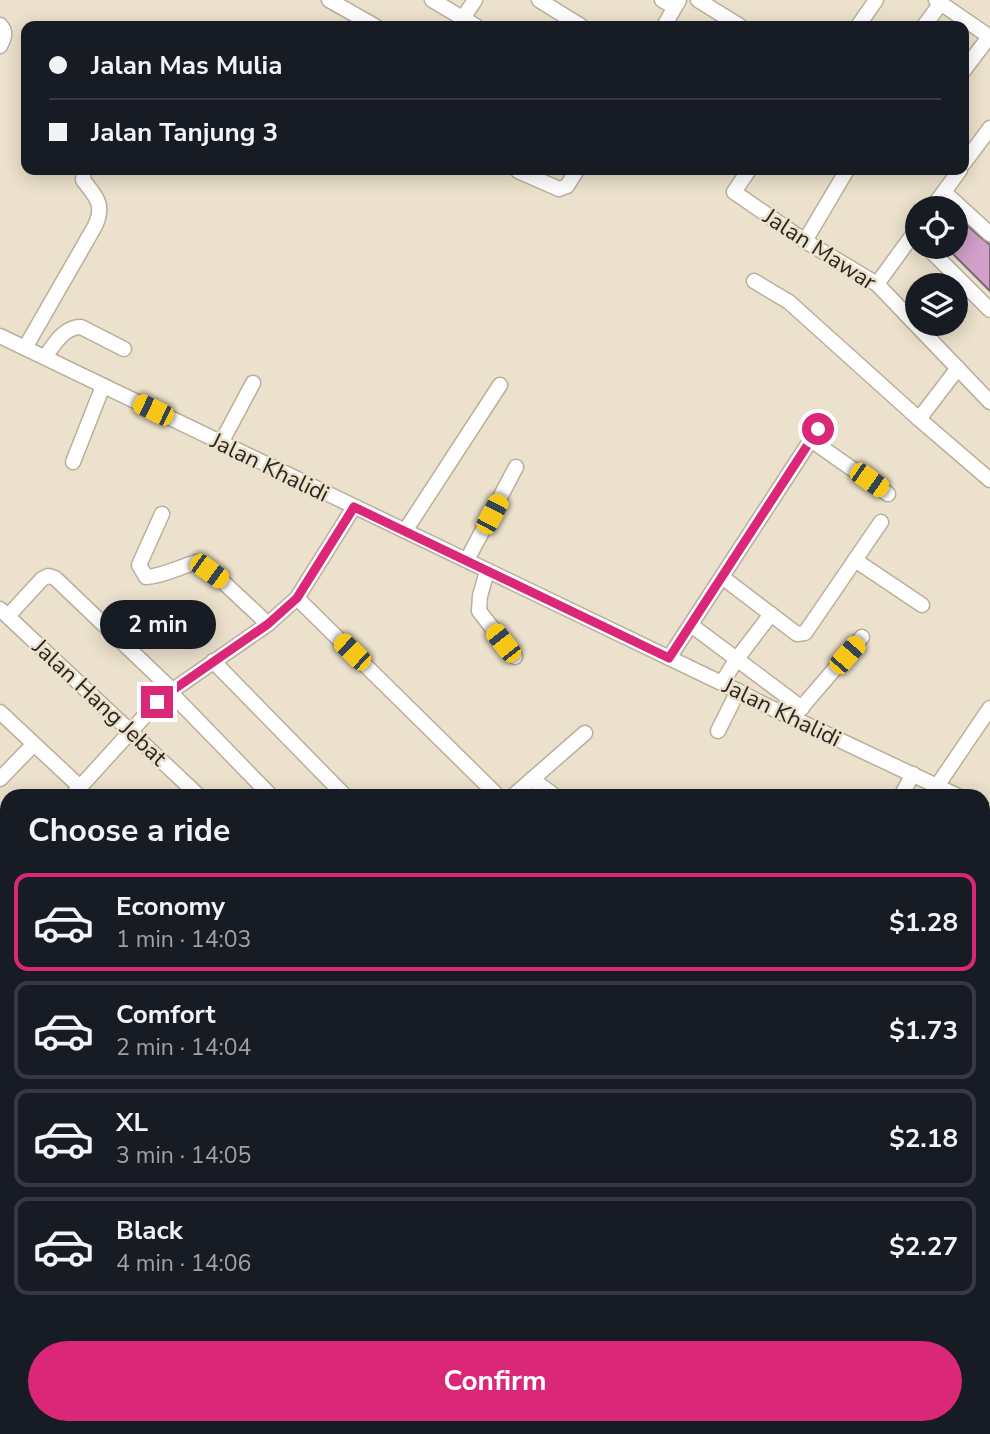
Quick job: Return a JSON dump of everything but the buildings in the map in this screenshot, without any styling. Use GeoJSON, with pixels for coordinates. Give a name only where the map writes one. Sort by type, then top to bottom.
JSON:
{"type":"FeatureCollection","features":[{"type":"Feature","properties":{"kind":"street"},"geometry":{"type":"LineString","coordinates":[[329,0],[366,21]]}},
{"type":"Feature","properties":{"kind":"street"},"geometry":{"type":"LineString","coordinates":[[432,0],[468,21]]}},
{"type":"Feature","properties":{"kind":"street"},"geometry":{"type":"LineString","coordinates":[[470,21],[475,0]]}},
{"type":"Feature","properties":{"kind":"street"},"geometry":{"type":"LineString","coordinates":[[539,0],[573,21]]}},
{"type":"Feature","properties":{"kind":"street"},"geometry":{"type":"LineString","coordinates":[[560,13],[568,0]]}},
{"type":"Feature","properties":{"kind":"street"},"geometry":{"type":"LineString","coordinates":[[698,0],[732,21]]}},
{"type":"Feature","properties":{"kind":"street"},"geometry":{"type":"LineString","coordinates":[[861,21],[876,0]]}},
{"type":"Feature","properties":{"kind":"street"},"geometry":{"type":"LineString","coordinates":[[927,21],[939,1],[967,21]]}},
{"type":"Feature","properties":{"kind":"street"},"geometry":{"type":"LineString","coordinates":[[666,21],[672,3]]}},
{"type":"Feature","properties":{"kind":"street"},"geometry":{"type":"LineString","coordinates":[[969,23],[989,37],[969,63]]}},
{"type":"Feature","properties":{"kind":"street"},"geometry":{"type":"LineString","coordinates":[[0,25],[4,29],[5,37],[0,46]]}},
{"type":"Feature","properties":{"kind":"street"},"geometry":{"type":"LineString","coordinates":[[969,155],[990,128]]}},
{"type":"Feature","properties":{"kind":"street"},"geometry":{"type":"LineString","coordinates":[[25,348],[100,215],[98,199],[83,180],[84,175]]}},
{"type":"Feature","properties":{"kind":"street"},"geometry":{"type":"LineString","coordinates":[[527,175],[559,189],[567,186],[574,175]]}},
{"type":"Feature","properties":{"kind":"street","name":"Jalan Mawar"},"geometry":{"type":"LineString","coordinates":[[746,175],[734,192],[805,241],[877,284],[990,402]]}},
{"type":"Feature","properties":{"kind":"street"},"geometry":{"type":"LineString","coordinates":[[805,241],[844,175]]}},
{"type":"Feature","properties":{"kind":"street"},"geometry":{"type":"LineString","coordinates":[[941,196],[954,175]]}},
{"type":"Feature","properties":{"kind":"street"},"geometry":{"type":"LineString","coordinates":[[944,192],[990,234]]}},
{"type":"Feature","properties":{"kind":"street"},"geometry":{"type":"LineString","coordinates":[[877,284],[905,247]]}},
{"type":"Feature","properties":{"kind":"street"},"geometry":{"type":"LineString","coordinates":[[938,259],[990,310]]}},
{"type":"Feature","properties":{"kind":"street"},"geometry":{"type":"LineString","coordinates":[[754,281],[789,302],[990,480]]}},
{"type":"Feature","properties":{"kind":"street"},"geometry":{"type":"LineString","coordinates":[[45,358],[64,332],[75,327],[81,327],[124,349]]}},
{"type":"Feature","properties":{"kind":"street","name":"Jalan Khalidi"},"geometry":{"type":"LineString","coordinates":[[0,336],[765,705],[797,713],[943,789]]}},
{"type":"Feature","properties":{"kind":"street"},"geometry":{"type":"LineString","coordinates":[[919,419],[958,368]]}},
{"type":"Feature","properties":{"kind":"street"},"geometry":{"type":"LineString","coordinates":[[221,443],[253,383]]}},
{"type":"Feature","properties":{"kind":"street"},"geometry":{"type":"LineString","coordinates":[[73,462],[103,386]]}},
{"type":"Feature","properties":{"kind":"street"},"geometry":{"type":"LineString","coordinates":[[405,531],[500,386]]}},
{"type":"Feature","properties":{"kind":"street"},"geometry":{"type":"LineString","coordinates":[[669,658],[815,435],[888,494]]}},
{"type":"Feature","properties":{"kind":"street"},"geometry":{"type":"LineString","coordinates":[[467,560],[516,467]]}},
{"type":"Feature","properties":{"kind":"street"},"geometry":{"type":"LineString","coordinates":[[78,789],[170,690],[268,624],[297,598],[354,507]]}},
{"type":"Feature","properties":{"kind":"street"},"geometry":{"type":"LineString","coordinates":[[162,514],[139,565],[146,578],[197,562],[221,580],[268,624]]}},
{"type":"Feature","properties":{"kind":"street"},"geometry":{"type":"LineString","coordinates":[[722,577],[797,634],[805,633],[881,522]]}},
{"type":"Feature","properties":{"kind":"street"},"geometry":{"type":"LineString","coordinates":[[855,560],[922,605]]}},
{"type":"Feature","properties":{"kind":"street"},"geometry":{"type":"LineString","coordinates":[[487,570],[479,611],[515,657]]}},
{"type":"Feature","properties":{"kind":"street"},"geometry":{"type":"LineString","coordinates":[[4,612],[41,579],[48,576],[55,579],[170,690],[264,789]]}},
{"type":"Feature","properties":{"kind":"street"},"geometry":{"type":"LineString","coordinates":[[297,598],[491,789]]}},
{"type":"Feature","properties":{"kind":"street","name":"Jalan Hang Jebat"},"geometry":{"type":"LineString","coordinates":[[4,612],[192,789]]}},
{"type":"Feature","properties":{"kind":"street"},"geometry":{"type":"LineString","coordinates":[[722,683],[771,614]]}},
{"type":"Feature","properties":{"kind":"street"},"geometry":{"type":"LineString","coordinates":[[691,625],[775,689],[797,713],[863,637]]}},
{"type":"Feature","properties":{"kind":"street"},"geometry":{"type":"LineString","coordinates":[[213,661],[338,789]]}},
{"type":"Feature","properties":{"kind":"street"},"geometry":{"type":"LineString","coordinates":[[765,705],[775,689]]}},
{"type":"Feature","properties":{"kind":"street"},"geometry":{"type":"LineString","coordinates":[[718,731],[738,691]]}},
{"type":"Feature","properties":{"kind":"street"},"geometry":{"type":"LineString","coordinates":[[937,786],[990,708]]}},
{"type":"Feature","properties":{"kind":"street"},"geometry":{"type":"LineString","coordinates":[[0,712],[74,789]]}},
{"type":"Feature","properties":{"kind":"street"},"geometry":{"type":"LineString","coordinates":[[521,789],[585,733]]}},
{"type":"Feature","properties":{"kind":"street"},"geometry":{"type":"LineString","coordinates":[[0,779],[33,744]]}},
{"type":"Feature","properties":{"kind":"street"},"geometry":{"type":"LineString","coordinates":[[905,789],[913,774]]}},
{"type":"Feature","properties":{"kind":"street"},"geometry":{"type":"LineString","coordinates":[[532,779],[546,789]]}},
{"type":"Feature","properties":{"kind":"route"},"geometry":{"type":"LineString","coordinates":[[157,702],[170,688],[170,692],[268,624],[297,598],[354,507],[669,658],[818,429]]}}]}
